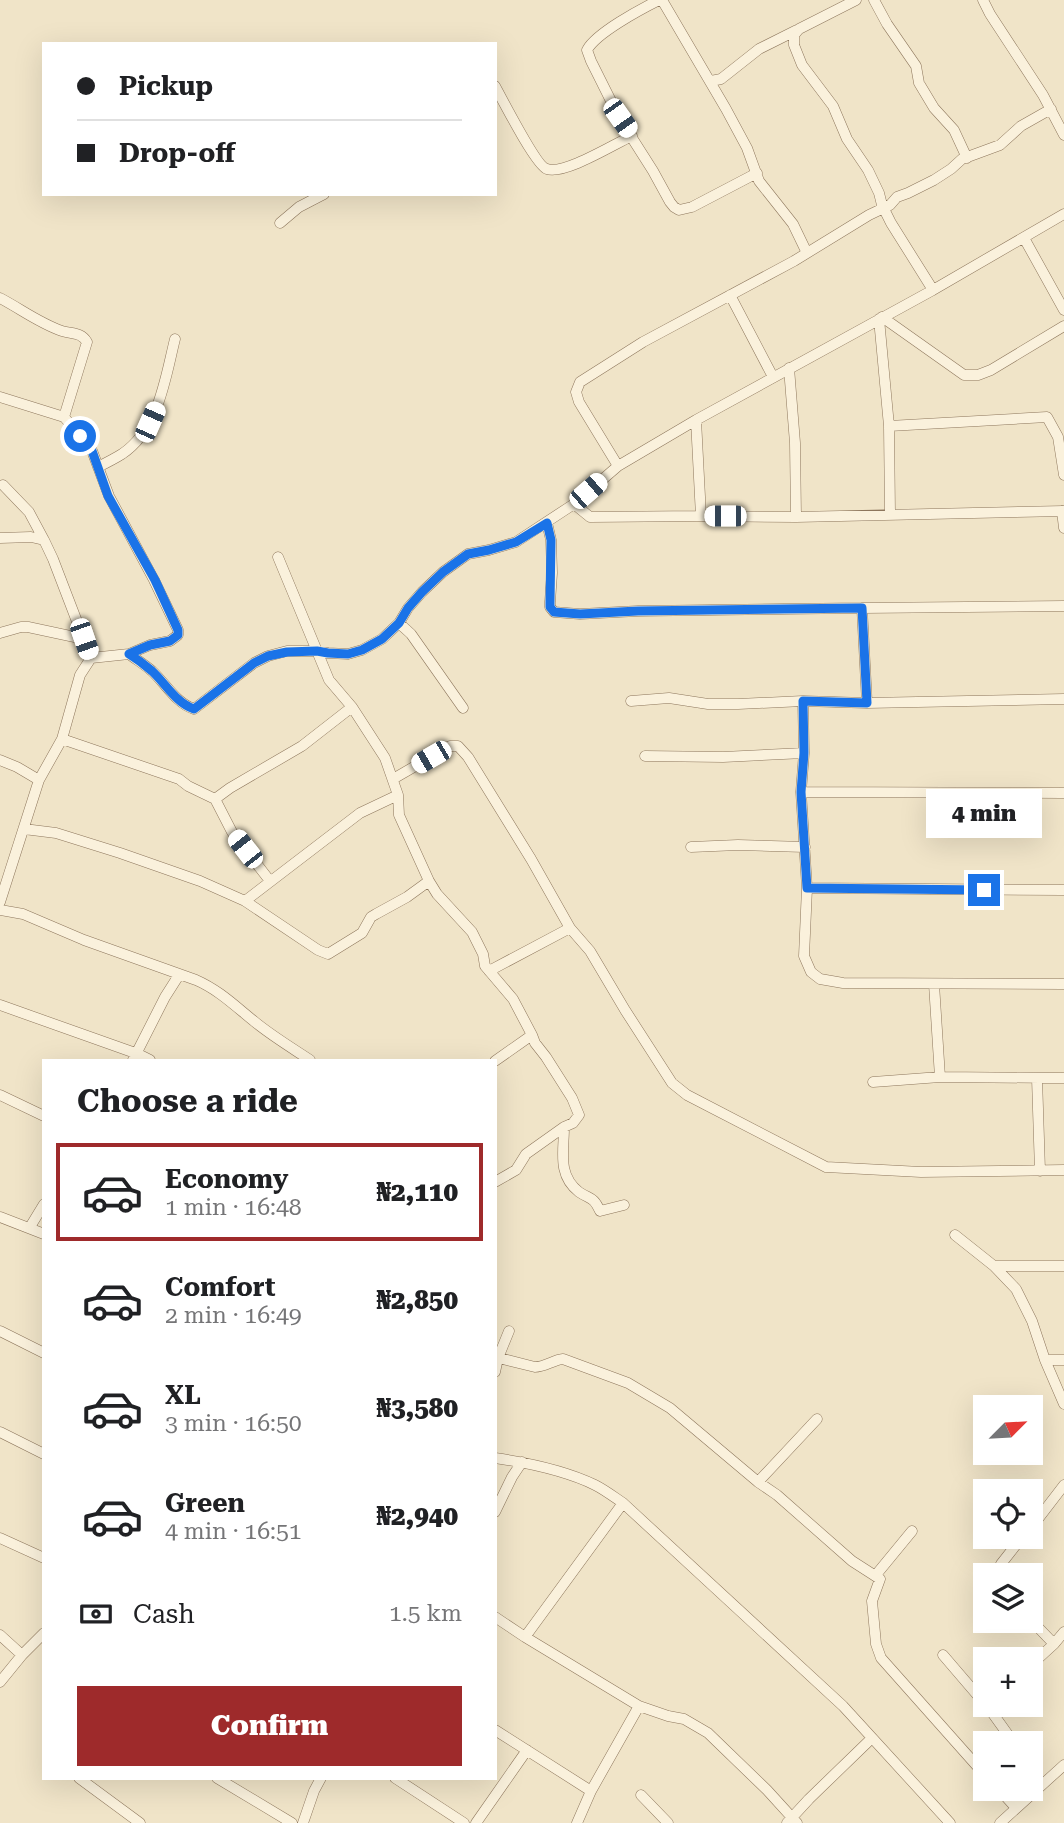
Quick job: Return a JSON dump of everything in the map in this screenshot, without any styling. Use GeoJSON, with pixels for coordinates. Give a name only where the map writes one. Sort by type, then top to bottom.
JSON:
{"type":"FeatureCollection","features":[{"type":"Feature","properties":{"kind":"street"},"geometry":{"type":"LineString","coordinates":[[757,173],[692,207],[679,210],[670,202],[620,118],[587,50],[594,41],[631,15],[661,0],[747,148],[757,173],[759,181],[793,224],[807,253]]}},
{"type":"Feature","properties":{"kind":"street"},"geometry":{"type":"LineString","coordinates":[[711,82],[721,79],[759,49],[856,0]]}},
{"type":"Feature","properties":{"kind":"street"},"geometry":{"type":"LineString","coordinates":[[874,0],[916,66],[919,83],[934,108],[954,130],[967,158]]}},
{"type":"Feature","properties":{"kind":"street"},"geometry":{"type":"LineString","coordinates":[[983,0],[1051,109],[1064,135]]}},
{"type":"Feature","properties":{"kind":"street"},"geometry":{"type":"LineString","coordinates":[[799,29],[794,35],[794,45],[802,65],[833,106],[848,139],[868,170],[884,208],[933,290]]}},
{"type":"Feature","properties":{"kind":"street"},"geometry":{"type":"LineString","coordinates":[[500,105],[541,167],[548,170],[567,168],[632,136]]}},
{"type":"Feature","properties":{"kind":"street"},"geometry":{"type":"LineString","coordinates":[[618,466],[579,402],[576,392],[580,382],[643,342],[890,205],[897,197],[934,180],[967,158],[1000,145],[1021,126],[1051,109]]}},
{"type":"Feature","properties":{"kind":"street"},"geometry":{"type":"LineString","coordinates":[[280,223],[299,207],[320,196]]}},
{"type":"Feature","properties":{"kind":"street"},"geometry":{"type":"LineString","coordinates":[[129,654],[152,671],[172,694],[194,709],[254,663],[268,656],[317,651],[348,654],[362,650],[382,639],[399,623],[422,592],[468,554],[516,542],[573,504],[618,466],[1064,214]]}},
{"type":"Feature","properties":{"kind":"street"},"geometry":{"type":"LineString","coordinates":[[1024,239],[1064,310]]}},
{"type":"Feature","properties":{"kind":"street"},"geometry":{"type":"LineString","coordinates":[[730,295],[773,377]]}},
{"type":"Feature","properties":{"kind":"street"},"geometry":{"type":"LineString","coordinates":[[0,298],[34,319],[85,338],[87,342],[64,417]]}},
{"type":"Feature","properties":{"kind":"street"},"geometry":{"type":"LineString","coordinates":[[881,318],[964,375],[978,375],[991,370],[1064,326]]}},
{"type":"Feature","properties":{"kind":"street"},"geometry":{"type":"LineString","coordinates":[[881,318],[890,426],[890,514]]}},
{"type":"Feature","properties":{"kind":"street"},"geometry":{"type":"LineString","coordinates":[[98,467],[123,453],[146,429],[162,391],[175,339]]}},
{"type":"Feature","properties":{"kind":"street"},"geometry":{"type":"LineString","coordinates":[[789,368],[795,443],[796,517]]}},
{"type":"Feature","properties":{"kind":"street"},"geometry":{"type":"LineString","coordinates":[[0,397],[64,417],[91,448],[108,496],[155,580],[178,630],[178,635],[170,641],[150,645],[129,654],[91,659],[80,675],[62,739],[39,780],[0,902]]}},
{"type":"Feature","properties":{"kind":"street"},"geometry":{"type":"LineString","coordinates":[[890,426],[1047,418],[1061,435],[1064,475]]}},
{"type":"Feature","properties":{"kind":"street"},"geometry":{"type":"LineString","coordinates":[[696,420],[701,516]]}},
{"type":"Feature","properties":{"kind":"street"},"geometry":{"type":"LineString","coordinates":[[3,485],[29,512],[44,540],[91,659]]}},
{"type":"Feature","properties":{"kind":"street"},"geometry":{"type":"LineString","coordinates":[[573,504],[590,517],[796,517],[1063,511],[1064,528]]}},
{"type":"Feature","properties":{"kind":"street"},"geometry":{"type":"LineString","coordinates":[[547,523],[551,540],[550,607],[554,612],[580,614],[1064,606]]}},
{"type":"Feature","properties":{"kind":"street"},"geometry":{"type":"LineString","coordinates":[[0,538],[31,537],[44,540]]}},
{"type":"Feature","properties":{"kind":"street"},"geometry":{"type":"LineString","coordinates":[[278,557],[330,680],[352,707],[384,758],[398,795],[399,815],[418,861],[437,894],[472,932],[489,971],[509,993],[535,1043],[572,1098],[579,1115],[573,1123],[526,1154],[516,1170],[497,1181]]}},
{"type":"Feature","properties":{"kind":"street"},"geometry":{"type":"LineString","coordinates":[[862,608],[867,703]]}},
{"type":"Feature","properties":{"kind":"street"},"geometry":{"type":"LineString","coordinates":[[399,623],[411,634],[463,708]]}},
{"type":"Feature","properties":{"kind":"street"},"geometry":{"type":"LineString","coordinates":[[0,633],[28,627],[84,639]]}},
{"type":"Feature","properties":{"kind":"street"},"geometry":{"type":"LineString","coordinates":[[631,701],[669,698],[708,704],[738,704],[1064,699]]}},
{"type":"Feature","properties":{"kind":"street"},"geometry":{"type":"LineString","coordinates":[[803,701],[804,753],[801,792],[807,888],[804,956],[811,972],[820,979],[844,983],[1064,984]]}},
{"type":"Feature","properties":{"kind":"street"},"geometry":{"type":"LineString","coordinates":[[215,799],[302,746],[352,707]]}},
{"type":"Feature","properties":{"kind":"street"},"geometry":{"type":"LineString","coordinates":[[62,739],[179,779],[215,799],[232,832],[270,881]]}},
{"type":"Feature","properties":{"kind":"street"},"geometry":{"type":"LineString","coordinates":[[393,779],[450,746],[458,746],[468,757],[531,859],[570,928],[590,951],[673,1083],[687,1095],[826,1167],[921,1172],[1064,1171]]}},
{"type":"Feature","properties":{"kind":"street"},"geometry":{"type":"LineString","coordinates":[[645,755],[723,757],[804,753]]}},
{"type":"Feature","properties":{"kind":"street"},"geometry":{"type":"LineString","coordinates":[[0,760],[39,780]]}},
{"type":"Feature","properties":{"kind":"street"},"geometry":{"type":"LineString","coordinates":[[801,792],[1064,793]]}},
{"type":"Feature","properties":{"kind":"street"},"geometry":{"type":"LineString","coordinates":[[245,901],[360,813],[398,795]]}},
{"type":"Feature","properties":{"kind":"street"},"geometry":{"type":"LineString","coordinates":[[24,829],[56,833],[200,881],[245,901],[328,954],[362,933],[371,917],[429,881]]}},
{"type":"Feature","properties":{"kind":"street"},"geometry":{"type":"LineString","coordinates":[[691,846],[805,847]]}},
{"type":"Feature","properties":{"kind":"street"},"geometry":{"type":"LineString","coordinates":[[807,888],[1064,890]]}},
{"type":"Feature","properties":{"kind":"street"},"geometry":{"type":"LineString","coordinates":[[0,910],[23,914],[84,940],[211,986],[257,1024],[309,1059]]}},
{"type":"Feature","properties":{"kind":"street"},"geometry":{"type":"LineString","coordinates":[[489,971],[570,928]]}},
{"type":"Feature","properties":{"kind":"street"},"geometry":{"type":"LineString","coordinates":[[0,1005],[136,1057],[178,975]]}},
{"type":"Feature","properties":{"kind":"street"},"geometry":{"type":"LineString","coordinates":[[933,984],[940,1077]]}},
{"type":"Feature","properties":{"kind":"street"},"geometry":{"type":"LineString","coordinates":[[497,1061],[533,1035]]}},
{"type":"Feature","properties":{"kind":"street"},"geometry":{"type":"LineString","coordinates":[[873,1082],[940,1077],[1064,1078]]}},
{"type":"Feature","properties":{"kind":"street"},"geometry":{"type":"LineString","coordinates":[[1037,1078],[1040,1171]]}},
{"type":"Feature","properties":{"kind":"street"},"geometry":{"type":"LineString","coordinates":[[0,1096],[42,1115]]}},
{"type":"Feature","properties":{"kind":"street"},"geometry":{"type":"LineString","coordinates":[[564,1127],[562,1159],[574,1187],[594,1200],[600,1211],[624,1205]]}},
{"type":"Feature","properties":{"kind":"street"},"geometry":{"type":"LineString","coordinates":[[30,1227],[42,1207]]}},
{"type":"Feature","properties":{"kind":"street"},"geometry":{"type":"LineString","coordinates":[[0,1217],[42,1233]]}},
{"type":"Feature","properties":{"kind":"street"},"geometry":{"type":"LineString","coordinates":[[955,1235],[994,1266],[1016,1289],[1032,1321],[1064,1404]]}},
{"type":"Feature","properties":{"kind":"street"},"geometry":{"type":"LineString","coordinates":[[994,1266],[1064,1266]]}},
{"type":"Feature","properties":{"kind":"street"},"geometry":{"type":"LineString","coordinates":[[0,1331],[42,1352]]}},
{"type":"Feature","properties":{"kind":"street"},"geometry":{"type":"LineString","coordinates":[[509,1331],[497,1357],[535,1367],[563,1359],[628,1383],[670,1408],[758,1482],[777,1494],[860,1567],[880,1579],[873,1601],[876,1644],[881,1658],[973,1762]]}},
{"type":"Feature","properties":{"kind":"street"},"geometry":{"type":"LineString","coordinates":[[1045,1360],[1064,1360]]}},
{"type":"Feature","properties":{"kind":"street"},"geometry":{"type":"LineString","coordinates":[[758,1482],[817,1419]]}},
{"type":"Feature","properties":{"kind":"street"},"geometry":{"type":"LineString","coordinates":[[0,1432],[42,1453]]}},
{"type":"Feature","properties":{"kind":"street"},"geometry":{"type":"LineString","coordinates":[[497,1458],[568,1474],[597,1486],[623,1503],[843,1706],[949,1823]]}},
{"type":"Feature","properties":{"kind":"street"},"geometry":{"type":"LineString","coordinates":[[497,1508],[522,1462]]}},
{"type":"Feature","properties":{"kind":"street"},"geometry":{"type":"LineString","coordinates":[[1043,1512],[1064,1485]]}},
{"type":"Feature","properties":{"kind":"street"},"geometry":{"type":"LineString","coordinates":[[525,1637],[623,1503]]}},
{"type":"Feature","properties":{"kind":"street"},"geometry":{"type":"LineString","coordinates":[[876,1576],[912,1531]]}},
{"type":"Feature","properties":{"kind":"street"},"geometry":{"type":"LineString","coordinates":[[0,1538],[42,1557]]}},
{"type":"Feature","properties":{"kind":"street"},"geometry":{"type":"LineString","coordinates":[[1002,1563],[1013,1549]]}},
{"type":"Feature","properties":{"kind":"street"},"geometry":{"type":"LineString","coordinates":[[497,1618],[639,1706],[684,1719],[708,1733],[767,1790],[792,1821],[809,1799],[872,1738]]}},
{"type":"Feature","properties":{"kind":"street"},"geometry":{"type":"LineString","coordinates":[[1043,1654],[1064,1632]]}},
{"type":"Feature","properties":{"kind":"street"},"geometry":{"type":"LineString","coordinates":[[1043,1633],[1054,1644]]}},
{"type":"Feature","properties":{"kind":"street"},"geometry":{"type":"LineString","coordinates":[[0,1635],[22,1655]]}},
{"type":"Feature","properties":{"kind":"street"},"geometry":{"type":"LineString","coordinates":[[0,1682],[42,1635]]}},
{"type":"Feature","properties":{"kind":"street"},"geometry":{"type":"LineString","coordinates":[[943,1655],[973,1689]]}},
{"type":"Feature","properties":{"kind":"street"},"geometry":{"type":"LineString","coordinates":[[577,1823],[591,1791],[639,1706]]}},
{"type":"Feature","properties":{"kind":"street"},"geometry":{"type":"LineString","coordinates":[[497,1731],[591,1791]]}},
{"type":"Feature","properties":{"kind":"street"},"geometry":{"type":"LineString","coordinates":[[476,1823],[527,1750]]}},
{"type":"Feature","properties":{"kind":"street"},"geometry":{"type":"LineString","coordinates":[[1043,1783],[1064,1765]]}},
{"type":"Feature","properties":{"kind":"street"},"geometry":{"type":"LineString","coordinates":[[82,1780],[140,1823]]}},
{"type":"Feature","properties":{"kind":"street"},"geometry":{"type":"LineString","coordinates":[[220,1780],[292,1823]]}},
{"type":"Feature","properties":{"kind":"street"},"geometry":{"type":"LineString","coordinates":[[303,1823],[320,1780]]}},
{"type":"Feature","properties":{"kind":"street"},"geometry":{"type":"LineString","coordinates":[[398,1780],[464,1823]]}},
{"type":"Feature","properties":{"kind":"street"},"geometry":{"type":"LineString","coordinates":[[641,1795],[668,1823]]}},
{"type":"Feature","properties":{"kind":"street"},"geometry":{"type":"LineString","coordinates":[[1010,1801],[1016,1808]]}},
{"type":"Feature","properties":{"kind":"street"},"geometry":{"type":"LineString","coordinates":[[1000,1823],[1024,1801]]}},
{"type":"Feature","properties":{"kind":"route"},"geometry":{"type":"LineString","coordinates":[[80,436],[91,448],[108,496],[155,580],[178,630],[178,635],[170,641],[150,645],[129,654],[152,671],[172,694],[189,708],[198,708],[254,663],[268,656],[317,651],[348,654],[362,650],[382,639],[399,623],[422,592],[468,554],[516,542],[547,523],[551,540],[550,607],[561,614],[862,608],[867,703],[803,701],[804,753],[801,792],[807,888],[984,890]]}}]}
